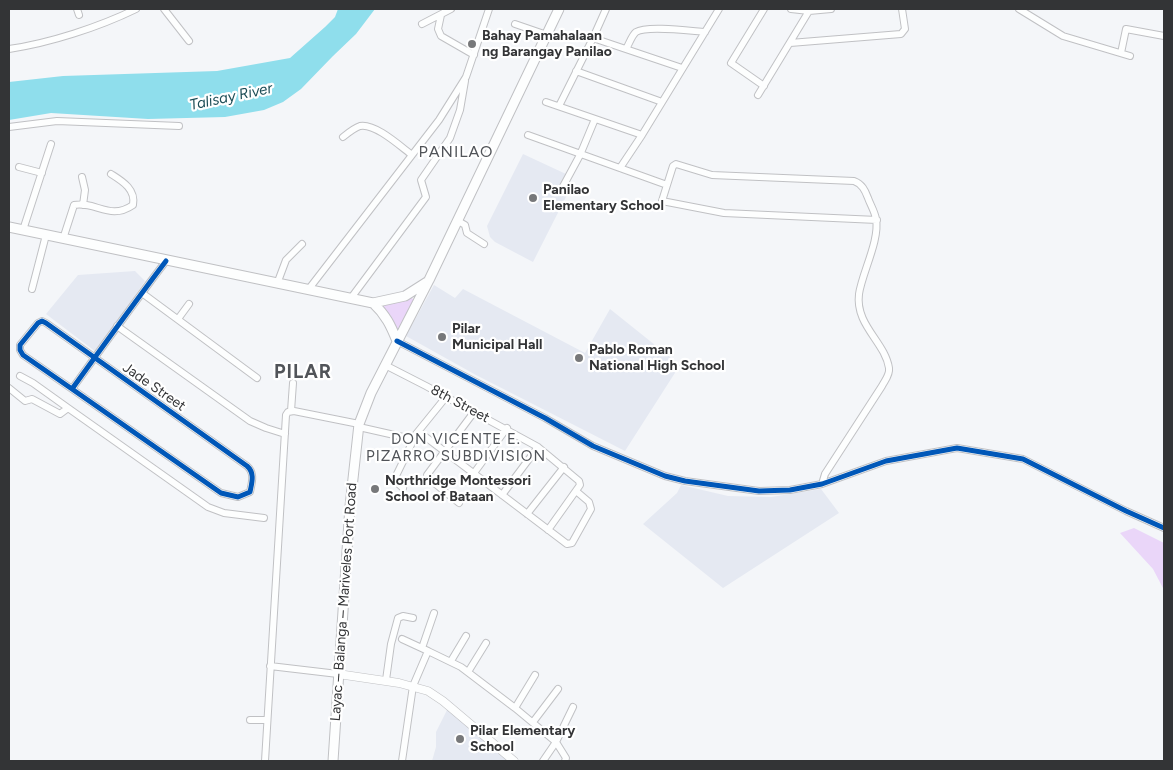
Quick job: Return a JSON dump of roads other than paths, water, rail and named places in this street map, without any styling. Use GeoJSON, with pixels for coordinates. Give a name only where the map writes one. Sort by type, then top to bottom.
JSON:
{"type":"FeatureCollection","features":[{"type":"Feature","properties":{"kind":"main road","name":"Layac – Balanga – Mariveles Port Road"},"geometry":{"type":"LineString","coordinates":[[333,761],[350,506],[359,426],[370,395],[458,221],[559,9]]}},
{"type":"Feature","properties":{"kind":"main road"},"geometry":{"type":"LineString","coordinates":[[9,227],[374,303],[394,300],[411,294],[429,280]]}},
{"type":"Feature","properties":{"kind":"main road"},"geometry":{"type":"LineString","coordinates":[[374,303],[390,322],[397,341]]}},
{"type":"Feature","properties":{"kind":"street"},"geometry":{"type":"LineString","coordinates":[[9,49],[37,44],[99,25],[136,9]]}},
{"type":"Feature","properties":{"kind":"street"},"geometry":{"type":"LineString","coordinates":[[164,9],[189,41]]}},
{"type":"Feature","properties":{"kind":"street"},"geometry":{"type":"LineString","coordinates":[[422,24],[451,9]]}},
{"type":"Feature","properties":{"kind":"street"},"geometry":{"type":"LineString","coordinates":[[351,298],[426,197],[421,180],[450,138],[460,110],[466,78],[489,9]]}},
{"type":"Feature","properties":{"kind":"street"},"geometry":{"type":"LineString","coordinates":[[559,106],[606,9]]}},
{"type":"Feature","properties":{"kind":"street"},"geometry":{"type":"LineString","coordinates":[[620,168],[719,9]]}},
{"type":"Feature","properties":{"kind":"street"},"geometry":{"type":"LineString","coordinates":[[764,9],[731,64],[764,86]]}},
{"type":"Feature","properties":{"kind":"street"},"geometry":{"type":"LineString","coordinates":[[791,9],[809,11],[831,9]]}},
{"type":"Feature","properties":{"kind":"street"},"geometry":{"type":"LineString","coordinates":[[790,44],[901,34],[905,30],[902,9]]}},
{"type":"Feature","properties":{"kind":"street"},"geometry":{"type":"LineString","coordinates":[[1019,9],[1062,36],[1130,56]]}},
{"type":"Feature","properties":{"kind":"street"},"geometry":{"type":"LineString","coordinates":[[758,96],[809,11]]}},
{"type":"Feature","properties":{"kind":"street"},"geometry":{"type":"LineString","coordinates":[[441,15],[439,33],[452,44],[474,55]]}},
{"type":"Feature","properties":{"kind":"street"},"geometry":{"type":"LineString","coordinates":[[515,24],[547,35]]}},
{"type":"Feature","properties":{"kind":"street"},"geometry":{"type":"LineString","coordinates":[[626,49],[634,34],[641,31],[664,29],[705,32]]}},
{"type":"Feature","properties":{"kind":"street"},"geometry":{"type":"LineString","coordinates":[[1122,54],[1126,29],[1164,36]]}},
{"type":"Feature","properties":{"kind":"street"},"geometry":{"type":"LineString","coordinates":[[593,38],[682,68]]}},
{"type":"Feature","properties":{"kind":"street"},"geometry":{"type":"LineString","coordinates":[[576,71],[662,102]]}},
{"type":"Feature","properties":{"kind":"street"},"geometry":{"type":"LineString","coordinates":[[308,290],[440,120],[466,78]]}},
{"type":"Feature","properties":{"kind":"street"},"geometry":{"type":"LineString","coordinates":[[546,102],[642,135]]}},
{"type":"Feature","properties":{"kind":"street"},"geometry":{"type":"LineString","coordinates":[[560,192],[580,155],[595,119]]}},
{"type":"Feature","properties":{"kind":"street"},"geometry":{"type":"LineString","coordinates":[[9,127],[57,121],[179,126]]}},
{"type":"Feature","properties":{"kind":"street"},"geometry":{"type":"LineString","coordinates":[[342,137],[358,127],[369,126],[412,155]]}},
{"type":"Feature","properties":{"kind":"street"},"geometry":{"type":"LineString","coordinates":[[528,135],[667,186]]}},
{"type":"Feature","properties":{"kind":"street"},"geometry":{"type":"LineString","coordinates":[[23,230],[51,144]]}},
{"type":"Feature","properties":{"kind":"street"},"geometry":{"type":"LineString","coordinates":[[822,484],[825,474],[888,376],[889,369],[858,308],[859,294],[875,238],[877,220],[864,189],[858,182],[854,181],[712,175],[676,164],[671,169],[662,201],[724,213],[877,220]]}},
{"type":"Feature","properties":{"kind":"street"},"geometry":{"type":"LineString","coordinates":[[19,167],[42,173]]}},
{"type":"Feature","properties":{"kind":"street"},"geometry":{"type":"LineString","coordinates":[[63,239],[74,205],[83,205],[115,212],[133,205],[134,198],[128,185],[110,174]]}},
{"type":"Feature","properties":{"kind":"street"},"geometry":{"type":"LineString","coordinates":[[82,177],[85,190],[83,205]]}},
{"type":"Feature","properties":{"kind":"street"},"geometry":{"type":"LineString","coordinates":[[458,221],[465,225],[467,234],[484,244]]}},
{"type":"Feature","properties":{"kind":"street"},"geometry":{"type":"LineString","coordinates":[[32,289],[46,235]]}},
{"type":"Feature","properties":{"kind":"street"},"geometry":{"type":"LineString","coordinates":[[277,284],[286,260],[302,244]]}},
{"type":"Feature","properties":{"kind":"street"},"geometry":{"type":"LineString","coordinates":[[72,389],[166,261]]}},
{"type":"Feature","properties":{"kind":"street"},"geometry":{"type":"LineString","coordinates":[[142,293],[257,378]]}},
{"type":"Feature","properties":{"kind":"street"},"geometry":{"type":"LineString","coordinates":[[178,319],[189,304]]}},
{"type":"Feature","properties":{"kind":"street","name":"Jade Street"},"geometry":{"type":"LineString","coordinates":[[42,321],[94,358],[251,469],[252,481],[250,492],[238,497],[221,493],[23,355],[20,345],[38,323],[42,321]]}},
{"type":"Feature","properties":{"kind":"street"},"geometry":{"type":"LineString","coordinates":[[117,326],[250,421],[285,434]]}},
{"type":"Feature","properties":{"kind":"street"},"geometry":{"type":"LineString","coordinates":[[397,341],[545,418],[593,446],[665,476],[685,481],[759,492],[790,490],[822,484],[886,461],[957,448],[1023,459],[1164,528]]}},
{"type":"Feature","properties":{"kind":"street","name":"8th Street"},"geometry":{"type":"LineString","coordinates":[[385,365],[507,428],[538,447],[581,483],[576,492]]}},
{"type":"Feature","properties":{"kind":"street"},"geometry":{"type":"LineString","coordinates":[[20,376],[33,383],[208,507],[224,512],[264,518]]}},
{"type":"Feature","properties":{"kind":"street"},"geometry":{"type":"LineString","coordinates":[[265,761],[286,415],[291,411],[293,383]]}},
{"type":"Feature","properties":{"kind":"street"},"geometry":{"type":"LineString","coordinates":[[9,388],[25,401],[32,399],[60,414],[68,408]]}},
{"type":"Feature","properties":{"kind":"street"},"geometry":{"type":"LineString","coordinates":[[402,488],[394,480],[411,446],[412,439],[446,397]]}},
{"type":"Feature","properties":{"kind":"street"},"geometry":{"type":"LineString","coordinates":[[291,411],[412,439]]}},
{"type":"Feature","properties":{"kind":"street"},"geometry":{"type":"LineString","coordinates":[[459,502],[428,478],[427,474],[474,412]]}},
{"type":"Feature","properties":{"kind":"street"},"geometry":{"type":"LineString","coordinates":[[474,474],[507,428]]}},
{"type":"Feature","properties":{"kind":"street"},"geometry":{"type":"LineString","coordinates":[[419,432],[474,474],[548,530],[567,544],[572,543],[591,509],[589,502],[576,492],[548,530]]}},
{"type":"Feature","properties":{"kind":"street"},"geometry":{"type":"LineString","coordinates":[[502,495],[538,447]]}},
{"type":"Feature","properties":{"kind":"street"},"geometry":{"type":"LineString","coordinates":[[527,514],[564,467]]}},
{"type":"Feature","properties":{"kind":"street"},"geometry":{"type":"LineString","coordinates":[[402,761],[413,686],[434,613]]}},
{"type":"Feature","properties":{"kind":"street"},"geometry":{"type":"LineString","coordinates":[[386,680],[391,644],[398,618],[403,616],[413,618]]}},
{"type":"Feature","properties":{"kind":"street"},"geometry":{"type":"LineString","coordinates":[[451,661],[466,636]]}},
{"type":"Feature","properties":{"kind":"street"},"geometry":{"type":"LineString","coordinates":[[402,639],[451,661],[468,672],[556,742],[566,758],[565,761]]}},
{"type":"Feature","properties":{"kind":"street"},"geometry":{"type":"LineString","coordinates":[[468,672],[486,643]]}},
{"type":"Feature","properties":{"kind":"street"},"geometry":{"type":"LineString","coordinates":[[270,666],[386,680],[428,691],[443,701],[514,761]]}},
{"type":"Feature","properties":{"kind":"street"},"geometry":{"type":"LineString","coordinates":[[515,708],[535,675]]}},
{"type":"Feature","properties":{"kind":"street"},"geometry":{"type":"LineString","coordinates":[[533,722],[558,689]]}},
{"type":"Feature","properties":{"kind":"street"},"geometry":{"type":"LineString","coordinates":[[543,761],[556,742],[573,707]]}},
{"type":"Feature","properties":{"kind":"street"},"geometry":{"type":"LineString","coordinates":[[250,720],[267,720]]}},
{"type":"Feature","properties":{"kind":"water","name":"Talisay River"},"geometry":{"type":"Polygon","coordinates":[[[338,9],[375,9],[356,34],[301,89],[283,102],[264,110],[225,117],[148,119],[51,113],[9,120],[9,82],[63,76],[217,71],[290,58],[335,17],[338,9]]]}},
{"type":"Feature","properties":{"kind":"place","name":"Bahay Pamahalaan ng Barangay Panilao"},"geometry":{"type":"Point","coordinates":[472,44]}},
{"type":"Feature","properties":{"kind":"place","name":"Panilao Elementary School"},"geometry":{"type":"Point","coordinates":[533,198]}},
{"type":"Feature","properties":{"kind":"place","name":"Pilar Municipal Hall"},"geometry":{"type":"Point","coordinates":[442,337]}},
{"type":"Feature","properties":{"kind":"place","name":"Pablo Roman National High School"},"geometry":{"type":"Point","coordinates":[579,358]}},
{"type":"Feature","properties":{"kind":"place","name":"Northridge Montessori School of Bataan"},"geometry":{"type":"Point","coordinates":[375,489]}},
{"type":"Feature","properties":{"kind":"place","name":"Pilar Elementary School"},"geometry":{"type":"Point","coordinates":[460,739]}},
{"type":"Feature","properties":{"kind":"district","name":"PANILAO"},"geometry":{"type":"Point","coordinates":[456,152]}},
{"type":"Feature","properties":{"kind":"district","name":"PILAR"},"geometry":{"type":"Point","coordinates":[303,372]}},
{"type":"Feature","properties":{"kind":"district","name":"DON VICENTE E. PIZARRO SUBDIVISION"},"geometry":{"type":"Point","coordinates":[456,448]}}]}
